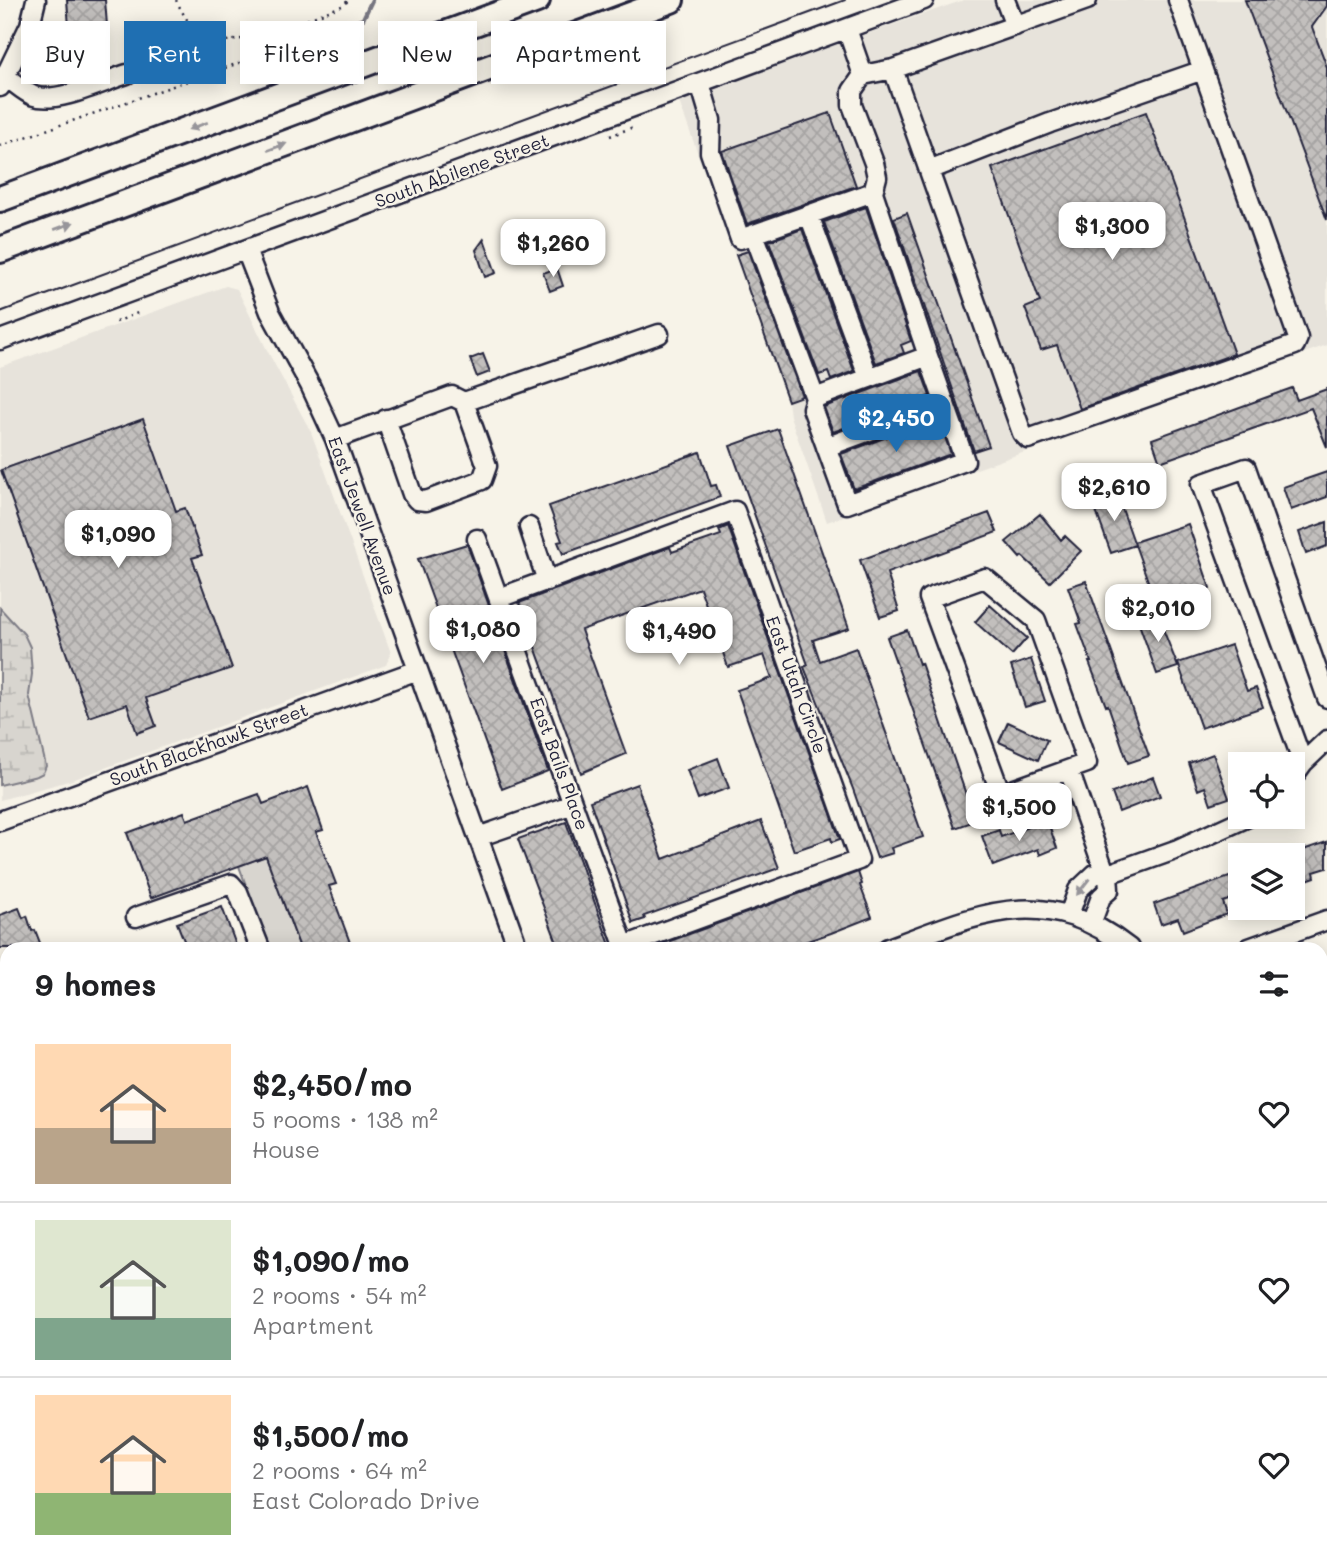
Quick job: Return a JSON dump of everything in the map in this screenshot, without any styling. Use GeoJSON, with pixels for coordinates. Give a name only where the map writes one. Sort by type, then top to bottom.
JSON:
{"type":"FeatureCollection","features":[{"type":"Feature","properties":{"kind":"highway"},"geometry":{"type":"LineString","coordinates":[[0,199],[537,0]]}},
{"type":"Feature","properties":{"kind":"highway"},"geometry":{"type":"LineString","coordinates":[[0,250],[671,0]]}},
{"type":"Feature","properties":{"kind":"street"},"geometry":{"type":"LineString","coordinates":[[36,0],[30,25],[3,82],[34,96],[49,97],[67,94],[124,70]]}},
{"type":"Feature","properties":{"kind":"street","name":"South Abilene Street"},"geometry":{"type":"LineString","coordinates":[[0,340],[924,0]]}},
{"type":"Feature","properties":{"kind":"street"},"geometry":{"type":"LineString","coordinates":[[1005,0],[1015,26]]}},
{"type":"Feature","properties":{"kind":"street"},"geometry":{"type":"LineString","coordinates":[[754,234],[815,398],[811,408],[847,504],[965,461],[873,192],[877,177],[852,105],[852,91],[863,75],[893,69],[1087,0]]}},
{"type":"Feature","properties":{"kind":"street"},"geometry":{"type":"LineString","coordinates":[[893,69],[1022,433],[1028,439],[1295,345],[1298,338],[1178,0]]}},
{"type":"Feature","properties":{"kind":"street"},"geometry":{"type":"LineString","coordinates":[[847,29],[863,75]]}},
{"type":"Feature","properties":{"kind":"street"},"geometry":{"type":"LineString","coordinates":[[929,170],[1050,123],[1203,70]]}},
{"type":"Feature","properties":{"kind":"street"},"geometry":{"type":"LineString","coordinates":[[700,83],[711,120],[710,152],[740,239],[873,192]]}},
{"type":"Feature","properties":{"kind":"street"},"geometry":{"type":"LineString","coordinates":[[809,215],[869,378]]}},
{"type":"Feature","properties":{"kind":"street","name":"East Jewell Avenue"},"geometry":{"type":"LineString","coordinates":[[246,250],[270,312],[310,385],[335,439],[516,942]]}},
{"type":"Feature","properties":{"kind":"street"},"geometry":{"type":"LineString","coordinates":[[464,402],[659,334]]}},
{"type":"Feature","properties":{"kind":"street"},"geometry":{"type":"LineString","coordinates":[[815,398],[928,356]]}},
{"type":"Feature","properties":{"kind":"street"},"geometry":{"type":"LineString","coordinates":[[335,439],[386,419],[452,396],[464,402],[486,466],[482,480],[425,502],[417,500],[412,494],[386,419]]}},
{"type":"Feature","properties":{"kind":"street"},"geometry":{"type":"LineString","coordinates":[[826,447],[945,404]]}},
{"type":"Feature","properties":{"kind":"street"},"geometry":{"type":"LineString","coordinates":[[1292,752],[1201,484],[1246,468],[1327,698]]}},
{"type":"Feature","properties":{"kind":"street","name":"East Utah Circle"},"geometry":{"type":"LineString","coordinates":[[499,598],[734,511],[859,860],[638,942]]}},
{"type":"Feature","properties":{"kind":"street"},"geometry":{"type":"LineString","coordinates":[[528,527],[547,581]]}},
{"type":"Feature","properties":{"kind":"street","name":"East Bails Place"},"geometry":{"type":"LineString","coordinates":[[477,540],[623,942]]}},
{"type":"Feature","properties":{"kind":"street"},"geometry":{"type":"LineString","coordinates":[[985,578],[1036,620],[1087,763],[1069,770],[1001,794],[929,598],[985,578]]}},
{"type":"Feature","properties":{"kind":"street","name":"South Blackhawk Street"},"geometry":{"type":"LineString","coordinates":[[0,821],[418,670]]}},
{"type":"Feature","properties":{"kind":"street"},"geometry":{"type":"LineString","coordinates":[[1305,763],[1327,740]]}},
{"type":"Feature","properties":{"kind":"street"},"geometry":{"type":"LineString","coordinates":[[1069,770],[1103,867],[1108,874],[1109,890],[1101,897],[1091,923]]}},
{"type":"Feature","properties":{"kind":"street"},"geometry":{"type":"LineString","coordinates":[[478,837],[573,804]]}},
{"type":"Feature","properties":{"kind":"street"},"geometry":{"type":"LineString","coordinates":[[1069,915],[1078,890],[1095,874],[1108,874],[1191,844],[1228,826]]}},
{"type":"Feature","properties":{"kind":"street"},"geometry":{"type":"LineString","coordinates":[[136,917],[231,884],[238,892],[258,942]]}},
{"type":"Feature","properties":{"kind":"street"},"geometry":{"type":"LineString","coordinates":[[928,942],[974,916],[999,911],[1042,910],[1091,923],[1120,942]]}},
{"type":"Feature","properties":{"kind":"street"},"geometry":{"type":"LineString","coordinates":[[1266,942],[1327,920]]}},
{"type":"Feature","properties":{"kind":"path"},"geometry":{"type":"LineString","coordinates":[[176,0],[191,21]]}},
{"type":"Feature","properties":{"kind":"path"},"geometry":{"type":"LineString","coordinates":[[298,21],[342,6],[349,0]]}},
{"type":"Feature","properties":{"kind":"path"},"geometry":{"type":"LineString","coordinates":[[0,146],[240,63]]}},
{"type":"Feature","properties":{"kind":"path"},"geometry":{"type":"LineString","coordinates":[[610,136],[636,126]]}},
{"type":"Feature","properties":{"kind":"path"},"geometry":{"type":"LineString","coordinates":[[116,322],[140,312]]}},
{"type":"Feature","properties":{"kind":"shaded area"},"geometry":{"type":"Polygon","coordinates":[[[964,0],[1327,0],[1327,345],[827,522],[790,416],[788,401],[678,99],[964,0]]]}},
{"type":"Feature","properties":{"kind":"shaded area"},"geometry":{"type":"Polygon","coordinates":[[[226,286],[237,289],[311,432],[391,653],[386,665],[72,780],[0,800],[0,785],[37,776],[44,754],[29,695],[32,674],[30,647],[24,634],[0,608],[0,367],[226,286]]]}},
{"type":"Feature","properties":{"kind":"green space"},"geometry":{"type":"Polygon","coordinates":[[[0,608],[24,634],[30,647],[32,674],[29,695],[46,766],[43,773],[37,776],[0,785],[0,608]]]}},
{"type":"Feature","properties":{"kind":"green space"},"geometry":{"type":"Polygon","coordinates":[[[266,856],[298,942],[267,942],[239,866],[266,856]]]}},
{"type":"Feature","properties":{"kind":"building"},"geometry":{"type":"Polygon","coordinates":[[[67,0],[105,0],[107,21],[69,21],[67,0]]]}},
{"type":"Feature","properties":{"kind":"building"},"geometry":{"type":"Polygon","coordinates":[[[1245,0],[1327,0],[1327,6],[1312,27],[1327,67],[1327,220],[1245,0]]]}},
{"type":"Feature","properties":{"kind":"building"},"geometry":{"type":"Polygon","coordinates":[[[1146,112],[1234,354],[1080,409],[1057,345],[1041,350],[1025,308],[1040,302],[992,168],[1146,112]]]}},
{"type":"Feature","properties":{"kind":"building"},"geometry":{"type":"Polygon","coordinates":[[[830,113],[856,186],[747,224],[722,151],[830,113]]]}},
{"type":"Feature","properties":{"kind":"building"},"geometry":{"type":"Polygon","coordinates":[[[866,207],[911,341],[901,345],[904,353],[876,363],[824,222],[866,207]]]}},
{"type":"Feature","properties":{"kind":"building"},"geometry":{"type":"Polygon","coordinates":[[[907,213],[989,446],[974,451],[894,218],[907,213]]]}},
{"type":"Feature","properties":{"kind":"building"},"geometry":{"type":"Polygon","coordinates":[[[802,229],[854,371],[831,380],[828,372],[819,375],[769,241],[802,229]]]}},
{"type":"Feature","properties":{"kind":"building"},"geometry":{"type":"Polygon","coordinates":[[[484,239],[496,273],[485,277],[476,250],[484,239]]]}},
{"type":"Feature","properties":{"kind":"building"},"geometry":{"type":"Polygon","coordinates":[[[748,251],[802,396],[788,401],[736,255],[748,251]]]}},
{"type":"Feature","properties":{"kind":"building"},"geometry":{"type":"Polygon","coordinates":[[[557,268],[563,286],[550,291],[543,273],[557,268]]]}},
{"type":"Feature","properties":{"kind":"building"},"geometry":{"type":"Polygon","coordinates":[[[483,354],[490,372],[477,377],[470,359],[483,354]]]}},
{"type":"Feature","properties":{"kind":"building"},"geometry":{"type":"Polygon","coordinates":[[[921,371],[930,396],[833,432],[824,407],[921,371]]]}},
{"type":"Feature","properties":{"kind":"building"},"geometry":{"type":"Polygon","coordinates":[[[1292,388],[1297,400],[1327,389],[1327,447],[1311,408],[1160,462],[1152,439],[1292,388]]]}},
{"type":"Feature","properties":{"kind":"building"},"geometry":{"type":"Polygon","coordinates":[[[938,418],[951,454],[854,489],[841,454],[938,418]]]}},
{"type":"Feature","properties":{"kind":"building"},"geometry":{"type":"Polygon","coordinates":[[[143,419],[176,511],[185,508],[202,555],[192,558],[232,668],[146,698],[156,726],[137,733],[127,704],[89,717],[1,470],[143,419]]]}},
{"type":"Feature","properties":{"kind":"building"},"geometry":{"type":"Polygon","coordinates":[[[778,429],[849,628],[813,640],[820,661],[856,648],[923,837],[891,848],[893,853],[877,858],[853,789],[804,667],[808,665],[730,446],[778,429]]]}},
{"type":"Feature","properties":{"kind":"building"},"geometry":{"type":"Polygon","coordinates":[[[700,452],[711,486],[716,485],[720,497],[563,554],[558,542],[562,541],[549,506],[700,452]]]}},
{"type":"Feature","properties":{"kind":"building"},"geometry":{"type":"Polygon","coordinates":[[[1327,472],[1327,497],[1291,510],[1283,487],[1327,472]]]}},
{"type":"Feature","properties":{"kind":"building"},"geometry":{"type":"Polygon","coordinates":[[[1116,492],[1135,545],[1111,553],[1092,500],[1116,492]]]}},
{"type":"Feature","properties":{"kind":"building"},"geometry":{"type":"Polygon","coordinates":[[[989,513],[997,532],[887,573],[899,611],[880,617],[860,560],[989,513]]]}},
{"type":"Feature","properties":{"kind":"building"},"geometry":{"type":"Polygon","coordinates":[[[1040,514],[1061,540],[1065,536],[1081,551],[1050,582],[1022,556],[1020,558],[1006,542],[1040,514]]]}},
{"type":"Feature","properties":{"kind":"building"},"geometry":{"type":"Polygon","coordinates":[[[1327,522],[1327,546],[1306,554],[1299,532],[1327,522]]]}},
{"type":"Feature","properties":{"kind":"building"},"geometry":{"type":"Polygon","coordinates":[[[1188,524],[1210,588],[1193,594],[1194,597],[1158,609],[1134,542],[1188,524]]]}},
{"type":"Feature","properties":{"kind":"building"},"geometry":{"type":"Polygon","coordinates":[[[728,526],[840,839],[832,842],[831,838],[794,851],[737,690],[772,678],[764,655],[728,667],[700,588],[581,630],[626,754],[581,773],[519,603],[670,547],[672,552],[721,535],[719,530],[728,526]]]}},
{"type":"Feature","properties":{"kind":"building"},"geometry":{"type":"Polygon","coordinates":[[[467,544],[548,771],[502,789],[418,559],[467,544]]]}},
{"type":"Feature","properties":{"kind":"building"},"geometry":{"type":"Polygon","coordinates":[[[1086,581],[1149,756],[1128,763],[1108,705],[1106,706],[1089,662],[1077,624],[1081,623],[1068,587],[1086,581]]]}},
{"type":"Feature","properties":{"kind":"building"},"geometry":{"type":"Polygon","coordinates":[[[990,605],[1027,638],[1012,655],[975,622],[990,605]]]}},
{"type":"Feature","properties":{"kind":"building"},"geometry":{"type":"Polygon","coordinates":[[[1157,614],[1178,667],[1157,674],[1138,621],[1157,614]]]}},
{"type":"Feature","properties":{"kind":"building"},"geometry":{"type":"Polygon","coordinates":[[[907,630],[919,664],[921,663],[975,821],[955,828],[887,637],[907,630]]]}},
{"type":"Feature","properties":{"kind":"building"},"geometry":{"type":"Polygon","coordinates":[[[1231,645],[1247,691],[1256,688],[1263,707],[1201,728],[1178,663],[1231,645]]]}},
{"type":"Feature","properties":{"kind":"building"},"geometry":{"type":"Polygon","coordinates":[[[1031,659],[1045,701],[1025,707],[1011,666],[1031,659]]]}},
{"type":"Feature","properties":{"kind":"building"},"geometry":{"type":"Polygon","coordinates":[[[1008,722],[1047,740],[1038,760],[999,742],[1008,722]]]}},
{"type":"Feature","properties":{"kind":"building"},"geometry":{"type":"Polygon","coordinates":[[[1213,754],[1228,798],[1211,804],[1205,787],[1198,790],[1189,763],[1213,754]]]}},
{"type":"Feature","properties":{"kind":"building"},"geometry":{"type":"Polygon","coordinates":[[[718,758],[729,788],[698,799],[687,770],[718,758]]]}},
{"type":"Feature","properties":{"kind":"building"},"geometry":{"type":"Polygon","coordinates":[[[1153,777],[1160,796],[1119,812],[1112,793],[1153,777]]]}},
{"type":"Feature","properties":{"kind":"building"},"geometry":{"type":"Polygon","coordinates":[[[637,784],[663,859],[761,821],[779,868],[644,916],[645,919],[633,923],[590,801],[637,784]]]}},
{"type":"Feature","properties":{"kind":"building"},"geometry":{"type":"Polygon","coordinates":[[[308,787],[323,830],[316,832],[336,884],[329,886],[350,942],[298,942],[266,856],[151,898],[127,833],[184,812],[187,820],[259,794],[263,804],[308,787]]]}},
{"type":"Feature","properties":{"kind":"building"},"geometry":{"type":"Polygon","coordinates":[[[1047,820],[1057,848],[1040,855],[1038,849],[993,866],[982,836],[999,830],[1001,837],[1047,820]]]}},
{"type":"Feature","properties":{"kind":"building"},"geometry":{"type":"Polygon","coordinates":[[[566,822],[609,942],[557,942],[518,839],[566,822]]]}},
{"type":"Feature","properties":{"kind":"building"},"geometry":{"type":"Polygon","coordinates":[[[1327,842],[1327,868],[1314,872],[1315,877],[1305,881],[1305,849],[1327,842]]]}},
{"type":"Feature","properties":{"kind":"building"},"geometry":{"type":"Polygon","coordinates":[[[858,872],[872,917],[805,942],[667,942],[858,872]]]}},
{"type":"Feature","properties":{"kind":"building"},"geometry":{"type":"Polygon","coordinates":[[[1228,877],[1228,900],[1223,902],[1227,914],[1183,931],[1178,918],[1161,924],[1154,904],[1228,877]]]}},
{"type":"Feature","properties":{"kind":"building"},"geometry":{"type":"Polygon","coordinates":[[[222,907],[235,942],[185,942],[177,923],[222,907]]]}},
{"type":"Feature","properties":{"kind":"building"},"geometry":{"type":"Polygon","coordinates":[[[19,908],[23,918],[27,916],[40,942],[0,942],[0,915],[19,908]]]}},
{"type":"Feature","properties":{"kind":"waterway"},"geometry":{"type":"LineString","coordinates":[[358,21],[363,19],[372,0]]}},
{"type":"Feature","properties":{"kind":"tram line"},"geometry":{"type":"LineString","coordinates":[[0,312],[845,0]]}}]}
